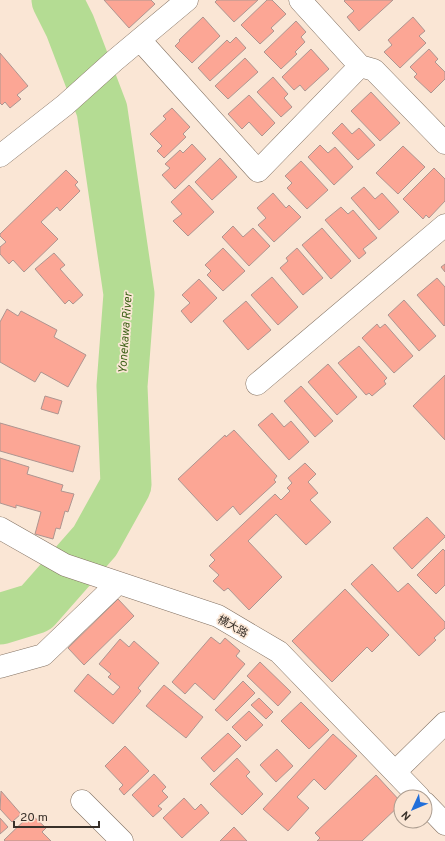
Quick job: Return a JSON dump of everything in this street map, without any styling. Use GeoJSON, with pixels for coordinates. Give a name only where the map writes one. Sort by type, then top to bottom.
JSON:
{"type":"FeatureCollection","features":[{"type":"Feature","properties":{"kind":"street"},"geometry":{"type":"LineString","coordinates":[[0,156],[65,105],[186,0]]}},
{"type":"Feature","properties":{"kind":"street"},"geometry":{"type":"LineString","coordinates":[[300,0],[360,66],[374,70],[445,143]]}},
{"type":"Feature","properties":{"kind":"street"},"geometry":{"type":"LineString","coordinates":[[140,40],[258,171],[360,66]]}},
{"type":"Feature","properties":{"kind":"street"},"geometry":{"type":"LineString","coordinates":[[257,384],[445,225]]}},
{"type":"Feature","properties":{"kind":"street","name":"横大路"},"geometry":{"type":"LineString","coordinates":[[0,528],[65,565],[218,616],[279,652],[411,789]]}},
{"type":"Feature","properties":{"kind":"street"},"geometry":{"type":"LineString","coordinates":[[0,667],[43,655],[112,581]]}},
{"type":"Feature","properties":{"kind":"street"},"geometry":{"type":"LineString","coordinates":[[395,772],[445,723]]}},
{"type":"Feature","properties":{"kind":"street"},"geometry":{"type":"LineString","coordinates":[[82,801],[122,841]]}},
{"type":"Feature","properties":{"kind":"street"},"geometry":{"type":"LineString","coordinates":[[433,811],[445,824]]}},
{"type":"Feature","properties":{"kind":"building"},"geometry":{"type":"Polygon","coordinates":[[[104,0],[151,0],[155,4],[129,28],[104,0]]]}},
{"type":"Feature","properties":{"kind":"building"},"geometry":{"type":"Polygon","coordinates":[[[217,0],[258,0],[234,22],[215,2],[217,0]]]}},
{"type":"Feature","properties":{"kind":"building"},"geometry":{"type":"Polygon","coordinates":[[[267,0],[272,0],[286,14],[271,28],[274,31],[260,44],[241,25],[267,0]]]}},
{"type":"Feature","properties":{"kind":"building"},"geometry":{"type":"Polygon","coordinates":[[[393,0],[359,31],[347,17],[354,11],[344,1],[393,0]]]}},
{"type":"Feature","properties":{"kind":"building"},"geometry":{"type":"Polygon","coordinates":[[[203,17],[220,36],[192,63],[175,46],[180,41],[179,40],[203,17]]]}},
{"type":"Feature","properties":{"kind":"building"},"geometry":{"type":"Polygon","coordinates":[[[413,17],[425,31],[419,36],[426,43],[400,68],[384,52],[392,45],[388,40],[413,17]]]}},
{"type":"Feature","properties":{"kind":"building"},"geometry":{"type":"Polygon","coordinates":[[[296,21],[306,32],[301,37],[305,42],[295,52],[297,54],[281,69],[264,52],[296,21]]]}},
{"type":"Feature","properties":{"kind":"building"},"geometry":{"type":"Polygon","coordinates":[[[236,37],[246,48],[210,81],[198,68],[227,40],[230,43],[236,37]]]}},
{"type":"Feature","properties":{"kind":"building"},"geometry":{"type":"Polygon","coordinates":[[[311,49],[329,69],[305,91],[300,85],[294,90],[282,77],[311,49]]]}},
{"type":"Feature","properties":{"kind":"building"},"geometry":{"type":"Polygon","coordinates":[[[429,49],[438,59],[435,62],[445,72],[445,79],[431,93],[414,77],[417,74],[410,67],[429,49]]]}},
{"type":"Feature","properties":{"kind":"building"},"geometry":{"type":"Polygon","coordinates":[[[0,53],[28,86],[17,95],[21,99],[10,108],[5,102],[2,105],[0,103],[0,53]]]}},
{"type":"Feature","properties":{"kind":"building"},"geometry":{"type":"Polygon","coordinates":[[[245,58],[258,72],[228,99],[215,86],[245,58]]]}},
{"type":"Feature","properties":{"kind":"building"},"geometry":{"type":"Polygon","coordinates":[[[273,77],[288,94],[284,98],[292,107],[281,117],[257,92],[273,77]]]}},
{"type":"Feature","properties":{"kind":"building"},"geometry":{"type":"Polygon","coordinates":[[[371,92],[400,123],[380,141],[351,111],[371,92]]]}},
{"type":"Feature","properties":{"kind":"building"},"geometry":{"type":"Polygon","coordinates":[[[249,95],[275,123],[262,136],[249,122],[242,129],[228,114],[249,95]]]}},
{"type":"Feature","properties":{"kind":"building"},"geometry":{"type":"Polygon","coordinates":[[[172,108],[190,127],[183,134],[186,137],[164,158],[157,151],[162,146],[150,134],[166,119],[163,116],[172,108]]]}},
{"type":"Feature","properties":{"kind":"building"},"geometry":{"type":"Polygon","coordinates":[[[342,123],[352,134],[359,128],[375,145],[358,160],[332,133],[342,123]]]}},
{"type":"Feature","properties":{"kind":"building"},"geometry":{"type":"Polygon","coordinates":[[[192,144],[206,159],[175,189],[162,175],[170,168],[165,164],[180,150],[183,153],[192,144]]]}},
{"type":"Feature","properties":{"kind":"building"},"geometry":{"type":"Polygon","coordinates":[[[320,145],[328,153],[335,147],[353,167],[334,185],[308,157],[320,145]]]}},
{"type":"Feature","properties":{"kind":"building"},"geometry":{"type":"Polygon","coordinates":[[[403,146],[425,167],[398,194],[376,173],[403,146]]]}},
{"type":"Feature","properties":{"kind":"building"},"geometry":{"type":"Polygon","coordinates":[[[220,158],[237,177],[212,200],[195,182],[220,158]]]}},
{"type":"Feature","properties":{"kind":"building"},"geometry":{"type":"Polygon","coordinates":[[[301,161],[328,190],[307,209],[287,188],[292,183],[285,176],[301,161]]]}},
{"type":"Feature","properties":{"kind":"building"},"geometry":{"type":"Polygon","coordinates":[[[434,168],[445,179],[445,201],[429,218],[426,215],[423,219],[403,199],[434,168]]]}},
{"type":"Feature","properties":{"kind":"building"},"geometry":{"type":"Polygon","coordinates":[[[66,170],[78,182],[75,185],[80,191],[60,211],[57,207],[41,222],[58,239],[24,272],[13,260],[9,264],[0,254],[0,247],[6,242],[0,234],[66,170]]]}},
{"type":"Feature","properties":{"kind":"building"},"geometry":{"type":"Polygon","coordinates":[[[189,185],[214,212],[188,236],[173,221],[182,214],[171,202],[189,185]]]}},
{"type":"Feature","properties":{"kind":"building"},"geometry":{"type":"Polygon","coordinates":[[[364,187],[375,199],[382,193],[399,212],[379,230],[351,198],[364,187]]]}},
{"type":"Feature","properties":{"kind":"building"},"geometry":{"type":"Polygon","coordinates":[[[273,193],[286,208],[289,205],[301,217],[274,242],[258,225],[266,218],[257,208],[273,193]]]}},
{"type":"Feature","properties":{"kind":"building"},"geometry":{"type":"Polygon","coordinates":[[[341,207],[348,214],[353,210],[377,238],[363,249],[366,253],[359,259],[325,220],[341,207]]]}},
{"type":"Feature","properties":{"kind":"building"},"geometry":{"type":"Polygon","coordinates":[[[233,226],[243,237],[253,228],[270,246],[249,266],[222,237],[233,226]]]}},
{"type":"Feature","properties":{"kind":"building"},"geometry":{"type":"Polygon","coordinates":[[[322,228],[351,261],[331,279],[302,245],[322,228]]]}},
{"type":"Feature","properties":{"kind":"building"},"geometry":{"type":"Polygon","coordinates":[[[223,248],[245,271],[223,291],[207,275],[211,271],[205,265],[223,248]]]}},
{"type":"Feature","properties":{"kind":"building"},"geometry":{"type":"Polygon","coordinates":[[[297,248],[323,278],[303,295],[280,268],[288,261],[286,258],[297,248]]]}},
{"type":"Feature","properties":{"kind":"building"},"geometry":{"type":"Polygon","coordinates":[[[54,253],[65,265],[60,269],[83,295],[73,304],[69,300],[65,304],[35,269],[54,253]]]}},
{"type":"Feature","properties":{"kind":"building"},"geometry":{"type":"Polygon","coordinates":[[[445,264],[445,272],[441,267],[445,264]]]}},
{"type":"Feature","properties":{"kind":"building"},"geometry":{"type":"Polygon","coordinates":[[[272,277],[298,307],[278,325],[251,295],[272,277]]]}},
{"type":"Feature","properties":{"kind":"building"},"geometry":{"type":"Polygon","coordinates":[[[437,278],[445,287],[444,326],[417,295],[437,278]]]}},
{"type":"Feature","properties":{"kind":"building"},"geometry":{"type":"Polygon","coordinates":[[[199,279],[217,298],[191,323],[181,311],[190,303],[182,295],[199,279]]]}},
{"type":"Feature","properties":{"kind":"building"},"geometry":{"type":"Polygon","coordinates":[[[404,300],[436,336],[419,351],[388,315],[404,300]]]}},
{"type":"Feature","properties":{"kind":"building"},"geometry":{"type":"Polygon","coordinates":[[[246,301],[271,330],[248,350],[223,321],[246,301]]]}},
{"type":"Feature","properties":{"kind":"building"},"geometry":{"type":"Polygon","coordinates":[[[7,309],[18,316],[21,311],[57,330],[54,337],[86,355],[68,387],[41,372],[35,382],[0,362],[0,322],[7,309]]]}},
{"type":"Feature","properties":{"kind":"building"},"geometry":{"type":"Polygon","coordinates":[[[377,324],[380,328],[385,324],[413,356],[394,373],[362,338],[377,324]]]}},
{"type":"Feature","properties":{"kind":"building"},"geometry":{"type":"Polygon","coordinates":[[[359,346],[387,378],[384,381],[386,384],[372,396],[369,393],[366,395],[338,363],[359,346]]]}},
{"type":"Feature","properties":{"kind":"building"},"geometry":{"type":"Polygon","coordinates":[[[328,364],[357,397],[337,415],[308,382],[328,364]]]}},
{"type":"Feature","properties":{"kind":"building"},"geometry":{"type":"Polygon","coordinates":[[[445,375],[445,440],[413,406],[445,375]]]}},
{"type":"Feature","properties":{"kind":"building"},"geometry":{"type":"Polygon","coordinates":[[[301,386],[333,421],[315,437],[284,401],[301,386]]]}},
{"type":"Feature","properties":{"kind":"building"},"geometry":{"type":"Polygon","coordinates":[[[45,396],[62,401],[58,414],[41,409],[45,396]]]}},
{"type":"Feature","properties":{"kind":"building"},"geometry":{"type":"Polygon","coordinates":[[[272,413],[284,427],[291,421],[309,442],[289,460],[258,425],[272,413]]]}},
{"type":"Feature","properties":{"kind":"building"},"geometry":{"type":"Polygon","coordinates":[[[0,423],[80,446],[73,472],[0,451],[0,423]]]}},
{"type":"Feature","properties":{"kind":"building"},"geometry":{"type":"Polygon","coordinates":[[[234,430],[277,476],[274,480],[276,482],[240,515],[233,506],[217,521],[178,479],[225,435],[226,437],[234,430]]]}},
{"type":"Feature","properties":{"kind":"building"},"geometry":{"type":"Polygon","coordinates":[[[0,458],[29,467],[27,474],[63,485],[61,491],[74,494],[68,512],[65,511],[60,529],[56,528],[53,539],[35,534],[41,512],[16,505],[16,508],[0,503],[0,458]]]}},
{"type":"Feature","properties":{"kind":"building"},"geometry":{"type":"Polygon","coordinates":[[[305,463],[316,474],[308,482],[318,493],[310,500],[331,522],[306,545],[276,514],[248,541],[282,577],[249,610],[228,588],[224,591],[213,581],[219,575],[209,566],[215,560],[210,555],[275,494],[281,500],[290,491],[287,488],[292,483],[288,478],[305,463]]]}},
{"type":"Feature","properties":{"kind":"building"},"geometry":{"type":"Polygon","coordinates":[[[427,517],[445,537],[412,569],[393,548],[427,517]]]}},
{"type":"Feature","properties":{"kind":"building"},"geometry":{"type":"Polygon","coordinates":[[[443,549],[445,551],[445,585],[436,594],[417,575],[443,549]]]}},
{"type":"Feature","properties":{"kind":"building"},"geometry":{"type":"Polygon","coordinates":[[[372,564],[398,592],[408,583],[445,622],[445,628],[434,638],[436,640],[419,656],[351,584],[372,564]]]}},
{"type":"Feature","properties":{"kind":"building"},"geometry":{"type":"Polygon","coordinates":[[[345,589],[389,635],[372,652],[367,647],[332,682],[292,641],[345,589]]]}},
{"type":"Feature","properties":{"kind":"building"},"geometry":{"type":"Polygon","coordinates":[[[118,599],[134,616],[84,665],[68,648],[118,599]]]}},
{"type":"Feature","properties":{"kind":"building"},"geometry":{"type":"Polygon","coordinates":[[[211,637],[220,644],[225,638],[240,651],[236,656],[245,664],[214,700],[195,683],[185,694],[172,682],[211,637]]]}},
{"type":"Feature","properties":{"kind":"building"},"geometry":{"type":"Polygon","coordinates":[[[120,639],[129,647],[134,641],[159,663],[138,688],[141,691],[113,724],[74,691],[88,674],[113,695],[120,687],[108,677],[111,674],[99,664],[120,639]]]}},
{"type":"Feature","properties":{"kind":"building"},"geometry":{"type":"Polygon","coordinates":[[[260,662],[291,692],[278,706],[247,676],[260,662]]]}},
{"type":"Feature","properties":{"kind":"building"},"geometry":{"type":"Polygon","coordinates":[[[243,681],[255,693],[227,721],[215,710],[243,681]]]}},
{"type":"Feature","properties":{"kind":"building"},"geometry":{"type":"Polygon","coordinates":[[[164,685],[203,717],[186,738],[146,706],[164,685]]]}},
{"type":"Feature","properties":{"kind":"building"},"geometry":{"type":"Polygon","coordinates":[[[259,698],[273,712],[266,719],[251,705],[259,698]]]}},
{"type":"Feature","properties":{"kind":"building"},"geometry":{"type":"Polygon","coordinates":[[[301,702],[329,730],[309,749],[281,721],[301,702]]]}},
{"type":"Feature","properties":{"kind":"building"},"geometry":{"type":"Polygon","coordinates":[[[249,711],[263,725],[246,741],[232,727],[249,711]]]}},
{"type":"Feature","properties":{"kind":"building"},"geometry":{"type":"Polygon","coordinates":[[[228,733],[241,746],[214,772],[201,758],[228,733]]]}},
{"type":"Feature","properties":{"kind":"building"},"geometry":{"type":"Polygon","coordinates":[[[333,734],[357,756],[325,790],[314,779],[297,797],[309,808],[288,831],[263,809],[333,734]]]}},
{"type":"Feature","properties":{"kind":"building"},"geometry":{"type":"Polygon","coordinates":[[[125,746],[149,771],[124,795],[119,789],[123,785],[105,766],[125,746]]]}},
{"type":"Feature","properties":{"kind":"building"},"geometry":{"type":"Polygon","coordinates":[[[277,749],[293,766],[276,782],[260,765],[277,749]]]}},
{"type":"Feature","properties":{"kind":"building"},"geometry":{"type":"Polygon","coordinates":[[[237,758],[250,772],[246,776],[263,794],[242,815],[210,784],[237,758]]]}},
{"type":"Feature","properties":{"kind":"building"},"geometry":{"type":"Polygon","coordinates":[[[154,774],[166,787],[162,791],[168,797],[158,806],[162,809],[153,817],[132,795],[154,774]]]}},
{"type":"Feature","properties":{"kind":"building"},"geometry":{"type":"Polygon","coordinates":[[[376,775],[393,793],[393,812],[362,841],[317,841],[320,838],[315,833],[376,775]]]}},
{"type":"Feature","properties":{"kind":"building"},"geometry":{"type":"Polygon","coordinates":[[[1,791],[21,814],[12,822],[0,809],[1,791]]]}},
{"type":"Feature","properties":{"kind":"building"},"geometry":{"type":"Polygon","coordinates":[[[184,798],[195,810],[201,804],[209,813],[182,838],[163,818],[184,798]]]}},
{"type":"Feature","properties":{"kind":"building"},"geometry":{"type":"Polygon","coordinates":[[[31,814],[46,828],[42,832],[51,841],[4,840],[31,814]]]}},
{"type":"Feature","properties":{"kind":"building"},"geometry":{"type":"Polygon","coordinates":[[[0,818],[8,827],[0,834],[0,818]]]}},
{"type":"Feature","properties":{"kind":"building"},"geometry":{"type":"Polygon","coordinates":[[[234,827],[247,841],[220,841],[234,827]]]}},
{"type":"Feature","properties":{"kind":"waterway","name":"Yonekawa River"},"geometry":{"type":"LineString","coordinates":[[0,619],[36,608],[95,541],[126,485],[122,386],[129,294],[102,110],[70,26],[57,0]]}}]}
